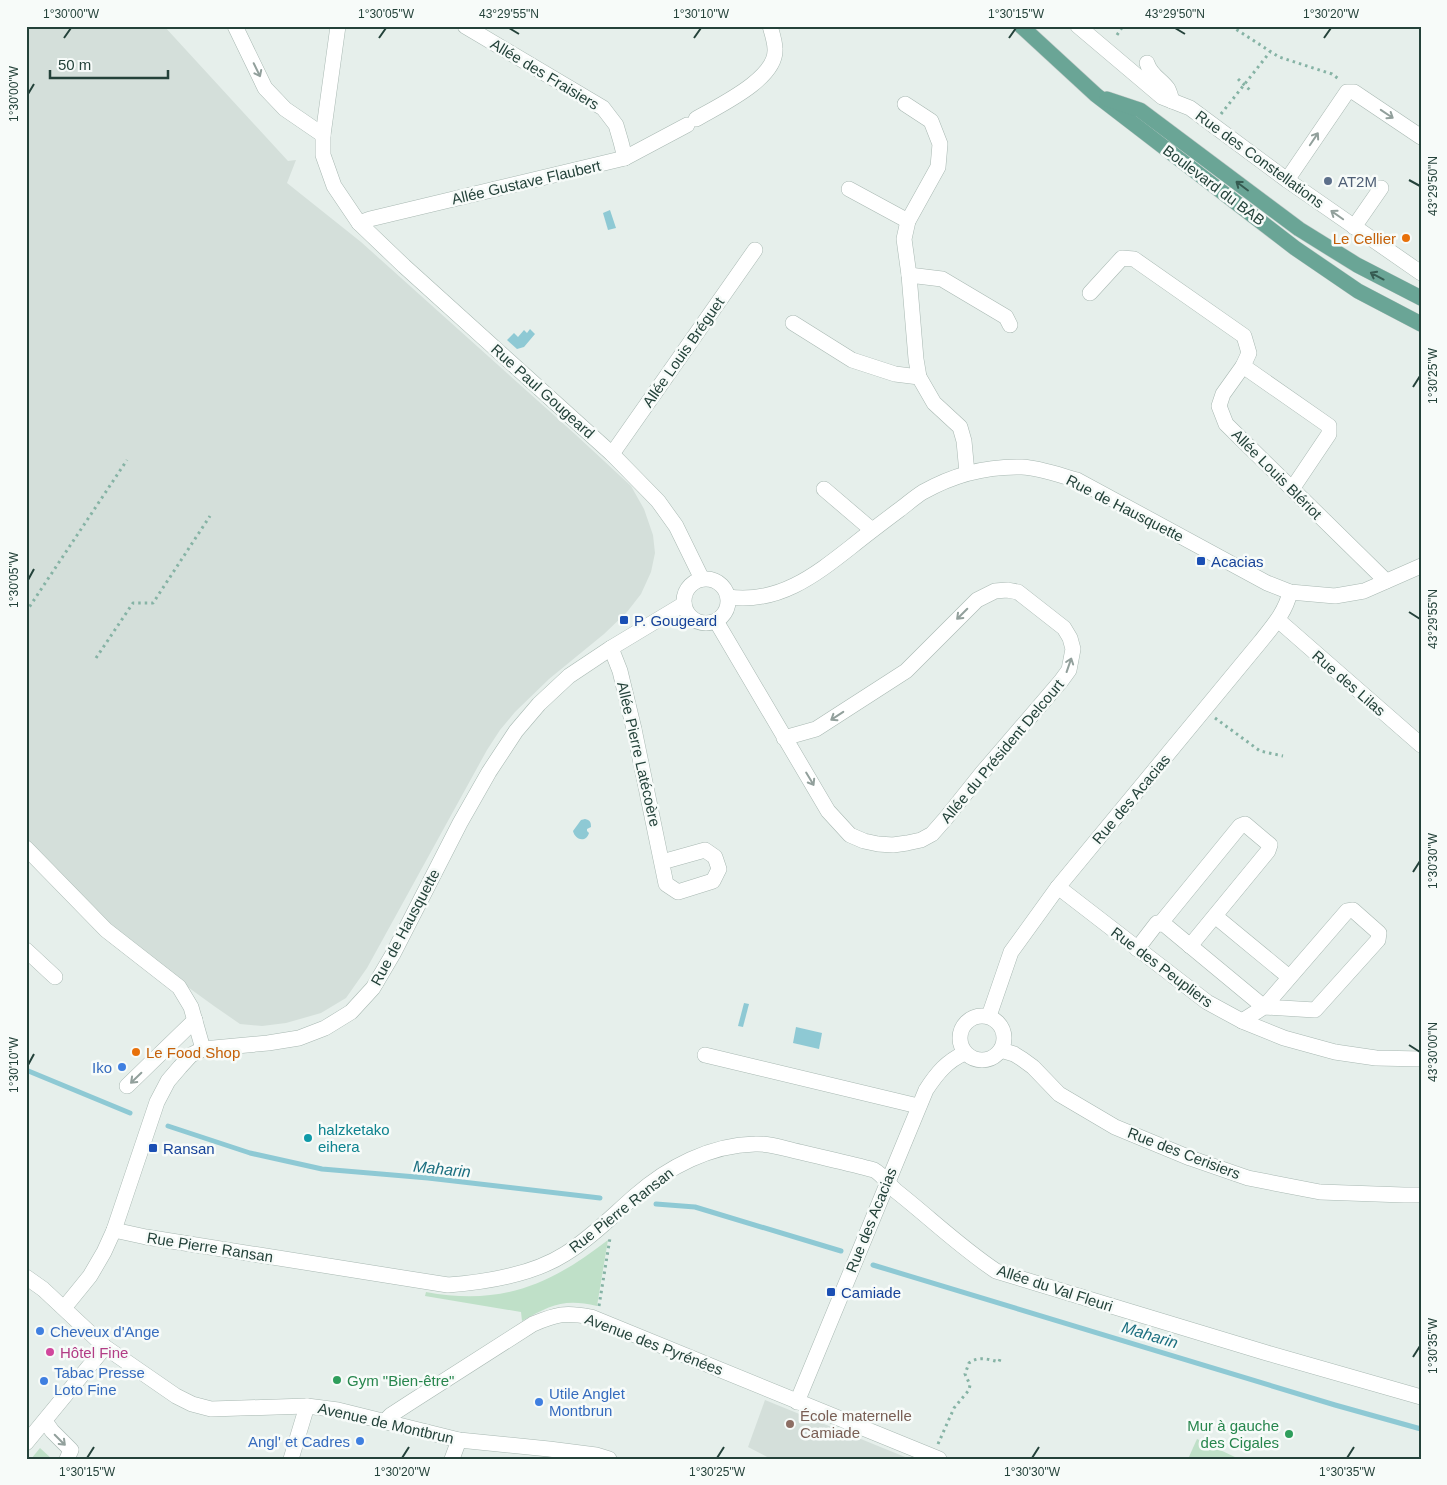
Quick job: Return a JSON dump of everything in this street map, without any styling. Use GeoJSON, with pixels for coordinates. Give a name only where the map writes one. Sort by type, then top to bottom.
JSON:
{"type":"FeatureCollection","features":[{"type":"Feature","properties":{"kind":"main road","name":"Boulevard du BAB"},"geometry":{"type":"LineString","coordinates":[[1021,26],[1096,95],[1295,248],[1358,291],[1421,324]]}},
{"type":"Feature","properties":{"kind":"main road"},"geometry":{"type":"LineString","coordinates":[[1096,95],[1140,110],[1299,229],[1357,266],[1421,298]]}},
{"type":"Feature","properties":{"kind":"street"},"geometry":{"type":"LineString","coordinates":[[235,26],[266,88],[285,109],[323,135]]}},
{"type":"Feature","properties":{"kind":"street","name":"Rue Paul Gougeard"},"geometry":{"type":"LineString","coordinates":[[338,26],[323,135],[324,155],[334,186],[359,223],[612,454],[658,501],[676,526],[702,579]]}},
{"type":"Feature","properties":{"kind":"street","name":"Allée des Fraisiers"},"geometry":{"type":"LineString","coordinates":[[465,26],[603,108],[616,125],[625,158]]}},
{"type":"Feature","properties":{"kind":"street","name":"Allée Gustave Flaubert"},"geometry":{"type":"LineString","coordinates":[[359,223],[625,158],[691,122],[757,82],[769,70],[776,50],[770,26]]}},
{"type":"Feature","properties":{"kind":"street","name":"Rue des Constellations"},"geometry":{"type":"LineString","coordinates":[[1078,26],[1162,97],[1190,108],[1287,180],[1421,273]]}},
{"type":"Feature","properties":{"kind":"street"},"geometry":{"type":"LineString","coordinates":[[1147,63],[1154,76],[1167,88],[1172,101]]}},
{"type":"Feature","properties":{"kind":"street"},"geometry":{"type":"LineString","coordinates":[[1287,180],[1350,92],[1421,137]]}},
{"type":"Feature","properties":{"kind":"street"},"geometry":{"type":"LineString","coordinates":[[905,104],[930,121],[940,144],[938,167],[908,221],[904,239],[919,377],[934,403],[960,427],[964,440],[967,473]]}},
{"type":"Feature","properties":{"kind":"street"},"geometry":{"type":"LineString","coordinates":[[1354,227],[1381,188]]}},
{"type":"Feature","properties":{"kind":"street"},"geometry":{"type":"LineString","coordinates":[[850,189],[908,221]]}},
{"type":"Feature","properties":{"kind":"street","name":"Allée Louis Bréguet"},"geometry":{"type":"LineString","coordinates":[[612,454],[755,250]]}},
{"type":"Feature","properties":{"kind":"street","name":"Allée Louis Blériot"},"geometry":{"type":"LineString","coordinates":[[1090,293],[1122,258],[1134,259],[1244,336],[1248,352],[1243,366],[1223,394],[1219,406],[1226,424],[1386,581]]}},
{"type":"Feature","properties":{"kind":"street"},"geometry":{"type":"LineString","coordinates":[[909,275],[942,279],[1006,318],[1010,325]]}},
{"type":"Feature","properties":{"kind":"street"},"geometry":{"type":"LineString","coordinates":[[792,323],[852,360],[895,374],[919,377]]}},
{"type":"Feature","properties":{"kind":"street"},"geometry":{"type":"LineString","coordinates":[[1243,366],[1329,426],[1329,434],[1292,489]]}},
{"type":"Feature","properties":{"kind":"street","name":"Rue de Hausquette"},"geometry":{"type":"LineString","coordinates":[[728,597],[750,598],[794,587],[819,572],[922,492],[947,480],[967,473],[1023,467],[1077,480],[1267,583],[1290,592],[1335,596],[1364,591],[1421,566]]}},
{"type":"Feature","properties":{"kind":"street"},"geometry":{"type":"LineString","coordinates":[[824,489],[872,530]]}},
{"type":"Feature","properties":{"kind":"street"},"geometry":{"type":"LineString","coordinates":[[710,578],[722,585],[728,597],[726,611],[722,617],[709,623],[696,621],[686,611],[684,604],[686,590],[696,581],[702,579],[710,578]]}},
{"type":"Feature","properties":{"kind":"street","name":"Allée du Président Delcourt"},"geometry":{"type":"LineString","coordinates":[[716,621],[784,738],[828,811],[850,834],[864,841],[893,845],[921,840],[932,834],[946,818],[1061,681],[1072,660],[1073,649],[1070,638],[1064,628],[1018,592],[1007,590],[994,591],[977,600],[906,671],[816,730],[784,738]]}},
{"type":"Feature","properties":{"kind":"street","name":"Rue des Acacias"},"geometry":{"type":"LineString","coordinates":[[989,1016],[1011,952],[1058,887],[1278,620],[1290,592]]}},
{"type":"Feature","properties":{"kind":"street","name":"Rue de Hausquette"},"geometry":{"type":"LineString","coordinates":[[203,1049],[299,1038],[325,1028],[351,1012],[373,988],[397,946],[460,823],[489,772],[516,731],[539,704],[570,676],[611,648],[684,604]]}},
{"type":"Feature","properties":{"kind":"street","name":"Rue des Lilas"},"geometry":{"type":"LineString","coordinates":[[1278,620],[1421,745]]}},
{"type":"Feature","properties":{"kind":"street","name":"Allée Pierre Latécoère"},"geometry":{"type":"LineString","coordinates":[[611,648],[620,671],[634,729],[662,862]]}},
{"type":"Feature","properties":{"kind":"street"},"geometry":{"type":"LineString","coordinates":[[1137,949],[1158,923],[1160,924],[1240,826],[1245,824],[1270,844],[1268,851],[1190,946]]}},
{"type":"Feature","properties":{"kind":"street"},"geometry":{"type":"LineString","coordinates":[[26,848],[106,930],[179,987],[191,1008],[203,1049],[191,1055],[168,1081],[157,1102],[114,1230],[104,1252],[90,1276],[64,1308]]}},
{"type":"Feature","properties":{"kind":"street","name":"Rue des Peupliers"},"geometry":{"type":"LineString","coordinates":[[1058,887],[1207,1002],[1242,1021],[1284,1038],[1336,1052],[1376,1058],[1421,1059]]}},
{"type":"Feature","properties":{"kind":"street"},"geometry":{"type":"LineString","coordinates":[[1160,924],[1165,925],[1264,1007],[1315,1010],[1378,940],[1379,934],[1352,910],[1347,911],[1264,1007],[1242,1021]]}},
{"type":"Feature","properties":{"kind":"street"},"geometry":{"type":"LineString","coordinates":[[1215,916],[1289,977]]}},
{"type":"Feature","properties":{"kind":"street"},"geometry":{"type":"LineString","coordinates":[[26,950],[55,977]]}},
{"type":"Feature","properties":{"kind":"street"},"geometry":{"type":"LineString","coordinates":[[974,1016],[989,1016],[1003,1030],[1004,1037],[1000,1050],[995,1056],[988,1059],[972,1058],[961,1047],[959,1040],[963,1026],[974,1016]]}},
{"type":"Feature","properties":{"kind":"street"},"geometry":{"type":"LineString","coordinates":[[127,1086],[195,1020]]}},
{"type":"Feature","properties":{"kind":"street","name":"Rue des Cerisiers"},"geometry":{"type":"LineString","coordinates":[[1000,1050],[1014,1054],[1022,1059],[1033,1067],[1059,1094],[1115,1127],[1190,1158],[1248,1178],[1320,1192],[1404,1196],[1421,1195]]}},
{"type":"Feature","properties":{"kind":"street","name":"Rue des Acacias"},"geometry":{"type":"LineString","coordinates":[[797,1402],[918,1106],[937,1074],[953,1058],[966,1053]]}},
{"type":"Feature","properties":{"kind":"street"},"geometry":{"type":"LineString","coordinates":[[705,1055],[918,1106]]}},
{"type":"Feature","properties":{"kind":"street","name":"Rue Pierre Ransan"},"geometry":{"type":"LineString","coordinates":[[114,1230],[448,1285],[477,1283],[504,1278],[533,1269],[563,1256],[588,1239],[637,1195],[660,1178],[685,1162],[716,1150],[739,1145],[757,1144],[777,1147],[874,1170],[881,1174],[887,1182]]}},
{"type":"Feature","properties":{"kind":"street","name":"Allée du Val Fleuri"},"geometry":{"type":"LineString","coordinates":[[887,1182],[977,1258],[996,1271],[1421,1397]]}},
{"type":"Feature","properties":{"kind":"street","name":"Avenue de Montbrun"},"geometry":{"type":"LineString","coordinates":[[26,1277],[43,1289],[105,1347],[176,1396],[192,1404],[211,1408],[307,1406],[338,1410],[459,1440],[549,1449],[596,1455],[609,1459]]}},
{"type":"Feature","properties":{"kind":"street","name":"Avenue des Pyrénées"},"geometry":{"type":"LineString","coordinates":[[384,1422],[391,1415],[533,1324],[552,1316],[572,1313],[592,1317],[797,1402],[938,1453]]}},
{"type":"Feature","properties":{"kind":"street"},"geometry":{"type":"LineString","coordinates":[[26,1443],[105,1347]]}},
{"type":"Feature","properties":{"kind":"street"},"geometry":{"type":"LineString","coordinates":[[291,1459],[307,1406]]}},
{"type":"Feature","properties":{"kind":"street"},"geometry":{"type":"LineString","coordinates":[[45,1421],[71,1450],[67,1459]]}},
{"type":"Feature","properties":{"kind":"street"},"geometry":{"type":"LineString","coordinates":[[452,1459],[459,1440]]}},
{"type":"Feature","properties":{"kind":"path"},"geometry":{"type":"LineString","coordinates":[[1117,35],[1123,26]]}},
{"type":"Feature","properties":{"kind":"path"},"geometry":{"type":"LineString","coordinates":[[1231,26],[1279,57],[1332,74],[1350,92]]}},
{"type":"Feature","properties":{"kind":"path"},"geometry":{"type":"LineString","coordinates":[[1218,118],[1270,52]]}},
{"type":"Feature","properties":{"kind":"path"},"geometry":{"type":"LineString","coordinates":[[1238,79],[1251,91]]}},
{"type":"Feature","properties":{"kind":"path"},"geometry":{"type":"LineString","coordinates":[[26,612],[127,460]]}},
{"type":"Feature","properties":{"kind":"path"},"geometry":{"type":"LineString","coordinates":[[96,658],[133,603],[154,603],[210,516]]}},
{"type":"Feature","properties":{"kind":"path"},"geometry":{"type":"LineString","coordinates":[[1204,710],[1260,751],[1283,756]]}},
{"type":"Feature","properties":{"kind":"path"},"geometry":{"type":"LineString","coordinates":[[599,1309],[611,1235]]}},
{"type":"Feature","properties":{"kind":"path"},"geometry":{"type":"LineString","coordinates":[[938,1453],[954,1408],[969,1390],[970,1385],[965,1374],[969,1364],[977,1359],[989,1359],[999,1362],[1000,1359]]}},
{"type":"Feature","properties":{"kind":"shaded area"},"geometry":{"type":"Polygon","coordinates":[[[26,26],[164,26],[288,161],[296,160],[287,183],[361,242],[631,486],[644,509],[653,535],[655,553],[651,572],[641,594],[627,612],[604,634],[549,679],[515,712],[500,730],[487,750],[367,968],[346,998],[321,1013],[286,1023],[262,1026],[240,1024],[214,1006],[106,925],[26,838],[26,26]]]}},
{"type":"Feature","properties":{"kind":"shaded area","name":"École maternelle Camiade"},"geometry":{"type":"Polygon","coordinates":[[[765,1400],[910,1459],[771,1459],[748,1447],[765,1400]]]}},
{"type":"Feature","properties":{"kind":"green space"},"geometry":{"type":"Polygon","coordinates":[[[608,1240],[597,1306],[575,1303],[558,1304],[522,1321],[521,1312],[425,1296],[426,1292],[453,1296],[478,1296],[501,1294],[523,1288],[545,1280],[566,1269],[608,1240]]]}},
{"type":"Feature","properties":{"kind":"green space"},"geometry":{"type":"Polygon","coordinates":[[[1197,1439],[1237,1458],[1239,1459],[1188,1459],[1197,1439]]]}},
{"type":"Feature","properties":{"kind":"green space"},"geometry":{"type":"Polygon","coordinates":[[[40,1448],[52,1459],[31,1459],[40,1448]]]}},
{"type":"Feature","properties":{"kind":"water"},"geometry":{"type":"Polygon","coordinates":[[[610,210],[616,228],[608,230],[603,213],[610,210]]]}},
{"type":"Feature","properties":{"kind":"water"},"geometry":{"type":"Polygon","coordinates":[[[530,329],[535,334],[524,347],[517,349],[507,340],[514,333],[518,337],[524,330],[527,333],[530,329]]]}},
{"type":"Feature","properties":{"kind":"water"},"geometry":{"type":"Polygon","coordinates":[[[585,819],[590,822],[591,827],[587,829],[588,836],[581,839],[576,837],[573,831],[581,820],[585,819]]]}},
{"type":"Feature","properties":{"kind":"water"},"geometry":{"type":"Polygon","coordinates":[[[744,1003],[749,1004],[743,1027],[738,1026],[744,1003]]]}},
{"type":"Feature","properties":{"kind":"water"},"geometry":{"type":"Polygon","coordinates":[[[796,1027],[822,1033],[819,1049],[793,1043],[796,1027]]]}},
{"type":"Feature","properties":{"kind":"waterway","name":"Maharin"},"geometry":{"type":"LineString","coordinates":[[26,1070],[130,1113]]}},
{"type":"Feature","properties":{"kind":"waterway","name":"Maharin"},"geometry":{"type":"LineString","coordinates":[[168,1126],[250,1153],[322,1169],[428,1178],[600,1198]]}},
{"type":"Feature","properties":{"kind":"waterway","name":"Maharin"},"geometry":{"type":"LineString","coordinates":[[656,1204],[695,1207],[841,1251]]}},
{"type":"Feature","properties":{"kind":"waterway","name":"Maharin"},"geometry":{"type":"LineString","coordinates":[[873,1265],[1335,1405],[1421,1429]]}},
{"type":"Feature","properties":{"kind":"place","name":"AT2M"},"geometry":{"type":"Point","coordinates":[1328,181]}},
{"type":"Feature","properties":{"kind":"place","name":"Le Cellier"},"geometry":{"type":"Point","coordinates":[1406,238]}},
{"type":"Feature","properties":{"kind":"place","name":"Acacias"},"geometry":{"type":"Point","coordinates":[1201,561]}},
{"type":"Feature","properties":{"kind":"place","name":"P. Gougeard"},"geometry":{"type":"Point","coordinates":[624,620]}},
{"type":"Feature","properties":{"kind":"place","name":"Le Food Shop"},"geometry":{"type":"Point","coordinates":[136,1052]}},
{"type":"Feature","properties":{"kind":"place","name":"Iko"},"geometry":{"type":"Point","coordinates":[122,1067]}},
{"type":"Feature","properties":{"kind":"place","name":"halzketako eihera"},"geometry":{"type":"Point","coordinates":[308,1138]}},
{"type":"Feature","properties":{"kind":"place","name":"Ransan"},"geometry":{"type":"Point","coordinates":[153,1148]}},
{"type":"Feature","properties":{"kind":"place","name":"Camiade"},"geometry":{"type":"Point","coordinates":[831,1292]}},
{"type":"Feature","properties":{"kind":"place","name":"Cheveux d'Ange"},"geometry":{"type":"Point","coordinates":[40,1331]}},
{"type":"Feature","properties":{"kind":"place","name":"Hôtel Fine"},"geometry":{"type":"Point","coordinates":[50,1352]}},
{"type":"Feature","properties":{"kind":"place","name":"Gym \"Bien-être\""},"geometry":{"type":"Point","coordinates":[337,1380]}},
{"type":"Feature","properties":{"kind":"place","name":"Tabac Presse Loto Fine"},"geometry":{"type":"Point","coordinates":[44,1381]}},
{"type":"Feature","properties":{"kind":"place","name":"Utile Anglet Montbrun"},"geometry":{"type":"Point","coordinates":[539,1402]}},
{"type":"Feature","properties":{"kind":"place","name":"École maternelle Camiade"},"geometry":{"type":"Point","coordinates":[790,1424]}},
{"type":"Feature","properties":{"kind":"place","name":"Mur à gauche des Cigales"},"geometry":{"type":"Point","coordinates":[1289,1434]}},
{"type":"Feature","properties":{"kind":"place","name":"Angl' et Cadres"},"geometry":{"type":"Point","coordinates":[360,1441]}}]}
